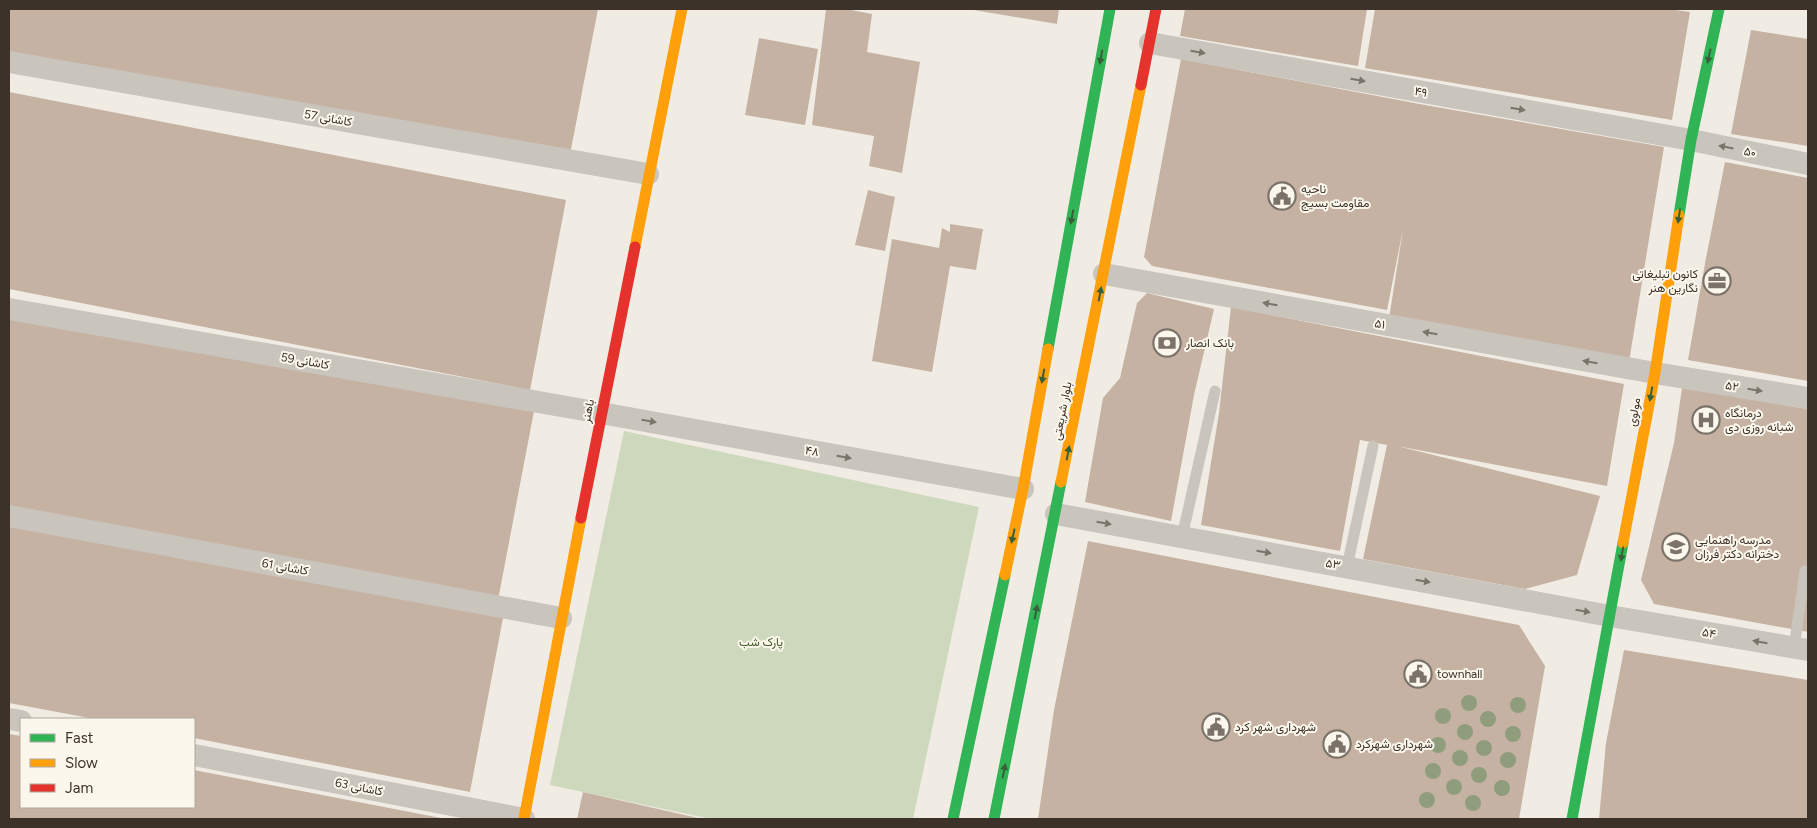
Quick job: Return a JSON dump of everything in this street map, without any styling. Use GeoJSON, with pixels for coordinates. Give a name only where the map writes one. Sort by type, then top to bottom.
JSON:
{"type":"FeatureCollection","features":[{"type":"Feature","properties":{"kind":"main road","name":"باهنر"},"geometry":{"type":"LineString","coordinates":[[524,819],[561,618],[682,9]]}},
{"type":"Feature","properties":{"kind":"main road","name":"بلوار شریعتی"},"geometry":{"type":"LineString","coordinates":[[994,819],[1110,9]]}},
{"type":"Feature","properties":{"kind":"main road","name":"بلوار شریعتی"},"geometry":{"type":"LineString","coordinates":[[953,819],[1039,502],[1104,274],[1156,9]]}},
{"type":"Feature","properties":{"kind":"main road","name":"مولوی"},"geometry":{"type":"LineString","coordinates":[[1572,819],[1655,373],[1691,140],[1718,9]]}},
{"type":"Feature","properties":{"kind":"street","name":"۴۹"},"geometry":{"type":"LineString","coordinates":[[1150,43],[1691,140]]}},
{"type":"Feature","properties":{"kind":"street","name":"کاشانی 57"},"geometry":{"type":"LineString","coordinates":[[9,62],[648,174]]}},
{"type":"Feature","properties":{"kind":"street","name":"۵۰"},"geometry":{"type":"LineString","coordinates":[[1691,140],[1808,164]]}},
{"type":"Feature","properties":{"kind":"street","name":"۵۱"},"geometry":{"type":"LineString","coordinates":[[1104,274],[1655,373]]}},
{"type":"Feature","properties":{"kind":"street","name":"کاشانی 59"},"geometry":{"type":"LineString","coordinates":[[9,309],[601,413]]}},
{"type":"Feature","properties":{"kind":"street","name":"۵۲"},"geometry":{"type":"LineString","coordinates":[[1655,373],[1808,398]]}},
{"type":"Feature","properties":{"kind":"street","name":"۴۸"},"geometry":{"type":"LineString","coordinates":[[601,413],[1039,502]]}},
{"type":"Feature","properties":{"kind":"street","name":"۵۳"},"geometry":{"type":"LineString","coordinates":[[1039,502],[1182,537],[1610,616]]}},
{"type":"Feature","properties":{"kind":"street","name":"کاشانی 61"},"geometry":{"type":"LineString","coordinates":[[9,516],[561,618]]}},
{"type":"Feature","properties":{"kind":"street","name":"۵۴"},"geometry":{"type":"LineString","coordinates":[[1610,616],[1801,649]]}},
{"type":"Feature","properties":{"kind":"street","name":"کاشانی 63"},"geometry":{"type":"LineString","coordinates":[[195,755],[524,819]]}},
{"type":"Feature","properties":{"kind":"lane"},"geometry":{"type":"LineString","coordinates":[[1182,537],[1214,391]]}},
{"type":"Feature","properties":{"kind":"lane"},"geometry":{"type":"LineString","coordinates":[[1347,567],[1373,446]]}},
{"type":"Feature","properties":{"kind":"lane"},"geometry":{"type":"LineString","coordinates":[[1801,649],[1805,571]]}},
{"type":"Feature","properties":{"kind":"green space","name":"پارک شب"},"geometry":{"type":"Polygon","coordinates":[[[624,431],[979,507],[913,819],[711,819],[550,785],[624,431]]]}},
{"type":"Feature","properties":{"kind":"building"},"geometry":{"type":"Polygon","coordinates":[[[9,9],[598,9],[568,165],[9,57],[9,9]]]}},
{"type":"Feature","properties":{"kind":"building"},"geometry":{"type":"Polygon","coordinates":[[[826,9],[846,9],[872,14],[867,52],[920,62],[902,173],[869,166],[874,136],[812,125],[826,9]]]}},
{"type":"Feature","properties":{"kind":"building"},"geometry":{"type":"Polygon","coordinates":[[[968,9],[1059,9],[1057,24],[968,9]]]}},
{"type":"Feature","properties":{"kind":"building"},"geometry":{"type":"Polygon","coordinates":[[[1185,9],[1367,9],[1358,66],[1180,36],[1185,9]]]}},
{"type":"Feature","properties":{"kind":"building"},"geometry":{"type":"Polygon","coordinates":[[[1375,9],[1668,9],[1690,12],[1672,120],[1365,68],[1375,9]]]}},
{"type":"Feature","properties":{"kind":"building"},"geometry":{"type":"Polygon","coordinates":[[[1751,30],[1808,39],[1808,146],[1731,134],[1751,30]]]}},
{"type":"Feature","properties":{"kind":"building"},"geometry":{"type":"Polygon","coordinates":[[[759,38],[818,49],[805,125],[745,115],[759,38]]]}},
{"type":"Feature","properties":{"kind":"building"},"geometry":{"type":"Polygon","coordinates":[[[1181,59],[1425,105],[1664,147],[1629,362],[1389,319],[1403,229],[1387,310],[1152,266],[1144,257],[1181,59]]]}},
{"type":"Feature","properties":{"kind":"building"},"geometry":{"type":"Polygon","coordinates":[[[9,92],[566,200],[530,390],[9,289],[9,92]]]}},
{"type":"Feature","properties":{"kind":"building"},"geometry":{"type":"Polygon","coordinates":[[[1725,162],[1808,178],[1808,381],[1688,360],[1725,162]]]}},
{"type":"Feature","properties":{"kind":"building"},"geometry":{"type":"Polygon","coordinates":[[[868,190],[895,197],[885,251],[855,245],[868,190]]]}},
{"type":"Feature","properties":{"kind":"building"},"geometry":{"type":"Polygon","coordinates":[[[950,224],[983,229],[976,270],[950,266],[932,372],[872,361],[892,239],[939,248],[942,228],[950,232],[950,224]]]}},
{"type":"Feature","properties":{"kind":"building"},"geometry":{"type":"Polygon","coordinates":[[[1147,293],[1214,309],[1194,395],[1171,521],[1085,502],[1103,398],[1120,378],[1137,303],[1147,293]]]}},
{"type":"Feature","properties":{"kind":"building"},"geometry":{"type":"Polygon","coordinates":[[[1231,307],[1624,384],[1607,486],[1397,446],[1600,496],[1577,575],[1525,589],[1363,559],[1387,445],[1360,440],[1340,551],[1201,525],[1219,413],[1231,307]]]}},
{"type":"Feature","properties":{"kind":"building"},"geometry":{"type":"Polygon","coordinates":[[[9,310],[534,411],[498,600],[506,602],[470,792],[195,738],[195,718],[90,718],[9,703],[9,310]]]}},
{"type":"Feature","properties":{"kind":"building"},"geometry":{"type":"Polygon","coordinates":[[[1682,388],[1808,409],[1808,632],[1654,604],[1641,580],[1674,443],[1682,388]]]}},
{"type":"Feature","properties":{"kind":"building","name":"townhall"},"geometry":{"type":"Polygon","coordinates":[[[1088,541],[1519,625],[1545,666],[1519,819],[1038,819],[1054,710],[1088,541]]]}},
{"type":"Feature","properties":{"kind":"building"},"geometry":{"type":"Polygon","coordinates":[[[1624,650],[1808,680],[1808,819],[1599,819],[1606,743],[1624,650]]]}},
{"type":"Feature","properties":{"kind":"building"},"geometry":{"type":"Polygon","coordinates":[[[9,734],[20,736],[20,808],[195,808],[195,770],[446,819],[9,819],[9,734]]]}},
{"type":"Feature","properties":{"kind":"building"},"geometry":{"type":"Polygon","coordinates":[[[583,792],[698,818],[698,819],[577,819],[583,792]]]}},
{"type":"Feature","properties":{"kind":"traffic: fast"},"geometry":{"type":"LineString","coordinates":[[1048,349],[1110,9]]}},
{"type":"Feature","properties":{"kind":"traffic: fast"},"geometry":{"type":"LineString","coordinates":[[1679,215],[1691,140],[1719,9]]}},
{"type":"Feature","properties":{"kind":"traffic: fast"},"geometry":{"type":"LineString","coordinates":[[994,819],[1061,482]]}},
{"type":"Feature","properties":{"kind":"traffic: fast"},"geometry":{"type":"LineString","coordinates":[[1572,819],[1623,543]]}},
{"type":"Feature","properties":{"kind":"traffic: fast"},"geometry":{"type":"LineString","coordinates":[[953,819],[1005,575]]}},
{"type":"Feature","properties":{"kind":"traffic: slow"},"geometry":{"type":"LineString","coordinates":[[635,247],[682,9]]}},
{"type":"Feature","properties":{"kind":"traffic: slow"},"geometry":{"type":"LineString","coordinates":[[1061,482],[1141,85]]}},
{"type":"Feature","properties":{"kind":"traffic: slow"},"geometry":{"type":"LineString","coordinates":[[1623,543],[1655,373],[1679,215]]}},
{"type":"Feature","properties":{"kind":"traffic: slow"},"geometry":{"type":"LineString","coordinates":[[1005,575],[1023,489],[1048,349]]}},
{"type":"Feature","properties":{"kind":"traffic: slow"},"geometry":{"type":"LineString","coordinates":[[524,819],[581,518]]}},
{"type":"Feature","properties":{"kind":"traffic: jam"},"geometry":{"type":"LineString","coordinates":[[1141,85],[1156,9]]}},
{"type":"Feature","properties":{"kind":"traffic: jam"},"geometry":{"type":"LineString","coordinates":[[581,518],[635,247]]}},
{"type":"Feature","properties":{"kind":"place","name":"ناحیه مقاومت بسیج"},"geometry":{"type":"Point","coordinates":[1282,196]}},
{"type":"Feature","properties":{"kind":"place","name":"کانون تبلیغاتی نگارین هنر"},"geometry":{"type":"Point","coordinates":[1717,281]}},
{"type":"Feature","properties":{"kind":"place","name":"بانک انصار"},"geometry":{"type":"Point","coordinates":[1167,343]}},
{"type":"Feature","properties":{"kind":"place","name":"درمانگاه شبانه روزی دی"},"geometry":{"type":"Point","coordinates":[1706,420]}},
{"type":"Feature","properties":{"kind":"place","name":"مدرسه راهنمایی دخترانه دکتر فرزان"},"geometry":{"type":"Point","coordinates":[1676,547]}},
{"type":"Feature","properties":{"kind":"place","name":"townhall"},"geometry":{"type":"Point","coordinates":[1418,674]}},
{"type":"Feature","properties":{"kind":"place","name":"شهرداری شهر کرد"},"geometry":{"type":"Point","coordinates":[1216,727]}},
{"type":"Feature","properties":{"kind":"place","name":"شهرداری شهرکرد"},"geometry":{"type":"Point","coordinates":[1337,744]}}]}
